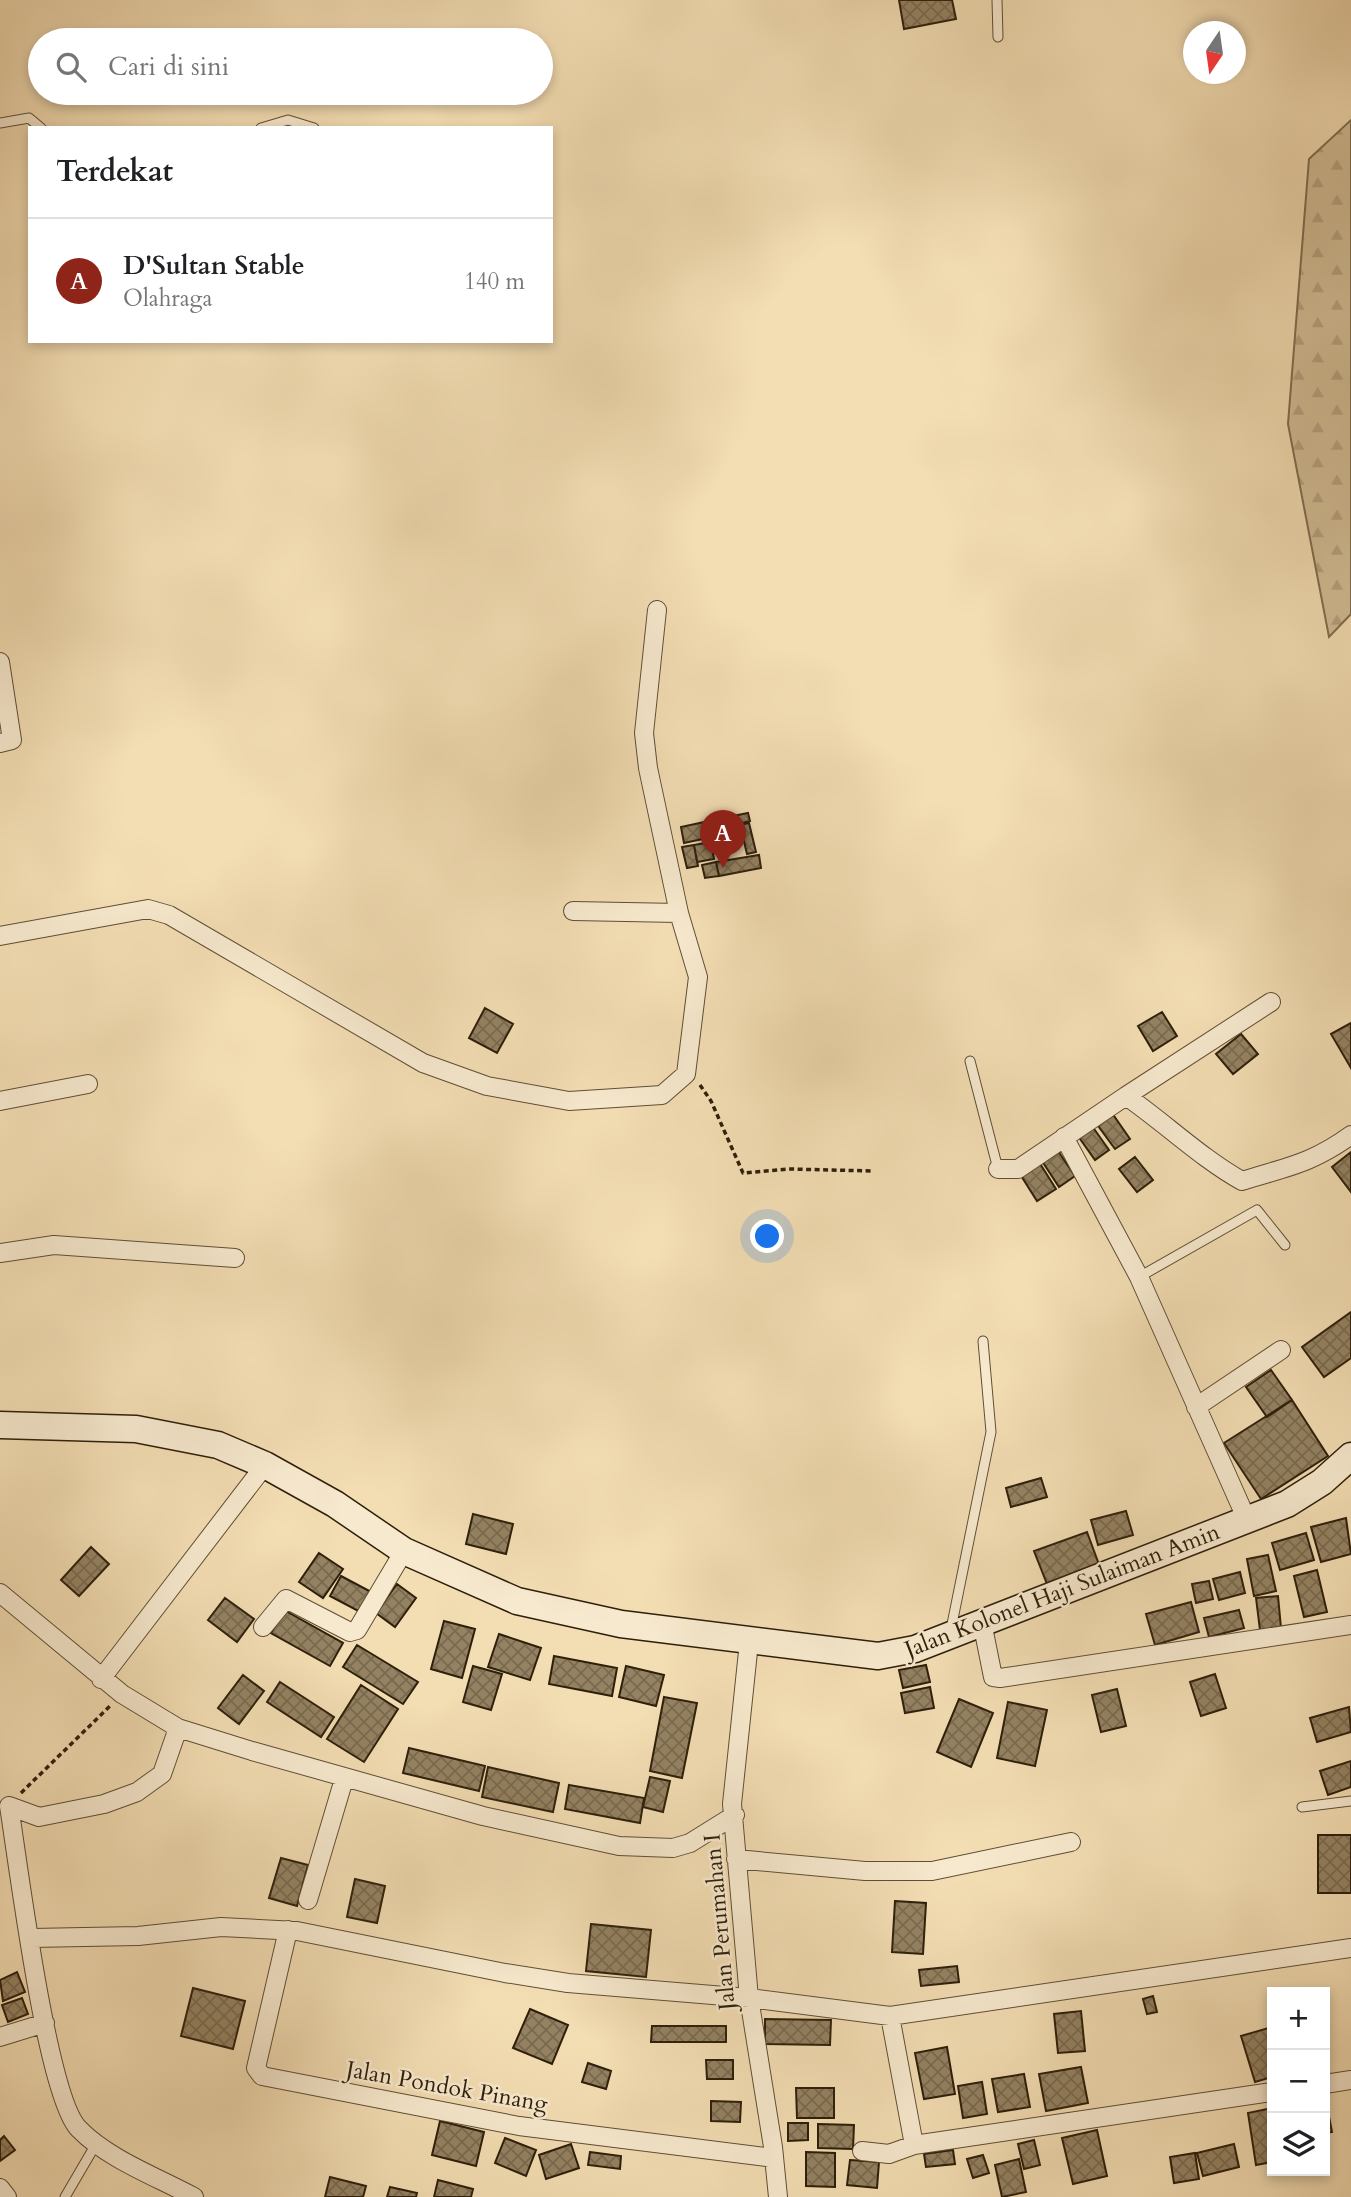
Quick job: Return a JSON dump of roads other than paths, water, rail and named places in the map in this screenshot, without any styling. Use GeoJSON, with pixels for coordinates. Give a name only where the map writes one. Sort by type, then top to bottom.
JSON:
{"type":"FeatureCollection","features":[{"type":"Feature","properties":{"kind":"street"},"geometry":{"type":"LineString","coordinates":[[0,936],[148,909],[169,915],[423,1063],[487,1086],[569,1101],[627,1100],[662,1095],[686,1074],[698,977],[679,913],[648,768],[644,733],[657,610]]}},
{"type":"Feature","properties":{"kind":"street"},"geometry":{"type":"LineString","coordinates":[[0,662],[12,740],[0,743]]}},
{"type":"Feature","properties":{"kind":"street"},"geometry":{"type":"LineString","coordinates":[[573,911],[679,913]]}},
{"type":"Feature","properties":{"kind":"street"},"geometry":{"type":"LineString","coordinates":[[998,1169],[1018,1169],[1270,1002]]}},
{"type":"Feature","properties":{"kind":"street"},"geometry":{"type":"LineString","coordinates":[[0,1101],[88,1084]]}},
{"type":"Feature","properties":{"kind":"street"},"geometry":{"type":"LineString","coordinates":[[1126,1096],[1171,1128],[1221,1170],[1242,1181],[1289,1170],[1330,1150],[1351,1135]]}},
{"type":"Feature","properties":{"kind":"street"},"geometry":{"type":"LineString","coordinates":[[1064,1137],[1139,1277],[1247,1520]]}},
{"type":"Feature","properties":{"kind":"street"},"geometry":{"type":"LineString","coordinates":[[0,1253],[54,1245],[235,1258]]}},
{"type":"Feature","properties":{"kind":"street"},"geometry":{"type":"LineString","coordinates":[[1196,1407],[1281,1350]]}},
{"type":"Feature","properties":{"kind":"street","name":"Jalan Kolonel Haji Sulaiman Amin"},"geometry":{"type":"LineString","coordinates":[[0,1425],[136,1429],[218,1445],[265,1465],[335,1504],[404,1551],[461,1579],[517,1601],[621,1624],[749,1642],[881,1656],[915,1649],[1287,1504],[1322,1482],[1351,1456]]}},
{"type":"Feature","properties":{"kind":"street"},"geometry":{"type":"LineString","coordinates":[[101,1679],[265,1465]]}},
{"type":"Feature","properties":{"kind":"street"},"geometry":{"type":"LineString","coordinates":[[263,1627],[286,1599],[349,1632],[357,1630],[404,1551]]}},
{"type":"Feature","properties":{"kind":"street"},"geometry":{"type":"LineString","coordinates":[[0,1593],[101,1679],[178,1728],[344,1779],[483,1816],[619,1846],[654,1850],[690,1843],[735,1815]]}},
{"type":"Feature","properties":{"kind":"street"},"geometry":{"type":"LineString","coordinates":[[982,1622],[993,1677],[1000,1678],[1351,1625]]}},
{"type":"Feature","properties":{"kind":"street","name":"Jalan Perumahan I"},"geometry":{"type":"LineString","coordinates":[[749,1642],[732,1804],[749,1998],[778,2197]]}},
{"type":"Feature","properties":{"kind":"street"},"geometry":{"type":"LineString","coordinates":[[4,1803],[39,1817],[104,1804],[137,1792],[162,1774],[178,1728]]}},
{"type":"Feature","properties":{"kind":"street"},"geometry":{"type":"LineString","coordinates":[[308,1900],[344,1779]]}},
{"type":"Feature","properties":{"kind":"street"},"geometry":{"type":"LineString","coordinates":[[4,1803],[45,2023],[68,2112],[76,2127],[96,2144],[194,2197]]}},
{"type":"Feature","properties":{"kind":"street"},"geometry":{"type":"LineString","coordinates":[[736,1859],[865,1871],[932,1871],[1071,1842]]}},
{"type":"Feature","properties":{"kind":"street"},"geometry":{"type":"LineString","coordinates":[[30,1938],[138,1936],[222,1927],[288,1930],[517,1975],[749,1998],[890,2016],[1351,1948]]}},
{"type":"Feature","properties":{"kind":"street","name":"Jalan Pondok Pinang"},"geometry":{"type":"LineString","coordinates":[[288,1930],[256,2068],[262,2076],[519,2126],[774,2158]]}},
{"type":"Feature","properties":{"kind":"street"},"geometry":{"type":"LineString","coordinates":[[890,2016],[914,2145]]}},
{"type":"Feature","properties":{"kind":"street"},"geometry":{"type":"LineString","coordinates":[[0,2038],[45,2023]]}},
{"type":"Feature","properties":{"kind":"street"},"geometry":{"type":"LineString","coordinates":[[1330,2083],[1351,2080]]}},
{"type":"Feature","properties":{"kind":"street"},"geometry":{"type":"LineString","coordinates":[[862,2151],[889,2154],[914,2145],[1267,2093]]}},
{"type":"Feature","properties":{"kind":"street"},"geometry":{"type":"LineString","coordinates":[[0,2188],[7,2197]]}},
{"type":"Feature","properties":{"kind":"lane"},"geometry":{"type":"LineString","coordinates":[[997,0],[998,37]]}},
{"type":"Feature","properties":{"kind":"lane"},"geometry":{"type":"LineString","coordinates":[[0,123],[29,118],[39,126]]}},
{"type":"Feature","properties":{"kind":"lane"},"geometry":{"type":"LineString","coordinates":[[268,126],[288,120],[308,126]]}},
{"type":"Feature","properties":{"kind":"lane"},"geometry":{"type":"LineString","coordinates":[[970,1061],[998,1169]]}},
{"type":"Feature","properties":{"kind":"lane"},"geometry":{"type":"LineString","coordinates":[[1139,1277],[1257,1210],[1285,1245]]}},
{"type":"Feature","properties":{"kind":"lane"},"geometry":{"type":"LineString","coordinates":[[951,1634],[991,1432],[984,1341]]}},
{"type":"Feature","properties":{"kind":"lane"},"geometry":{"type":"LineString","coordinates":[[1302,1807],[1351,1801]]}},
{"type":"Feature","properties":{"kind":"lane"},"geometry":{"type":"LineString","coordinates":[[65,2197],[96,2144]]}},
{"type":"Feature","properties":{"kind":"place","name":"D'Sultan Stable"},"geometry":{"type":"Point","coordinates":[723,868]}}]}
